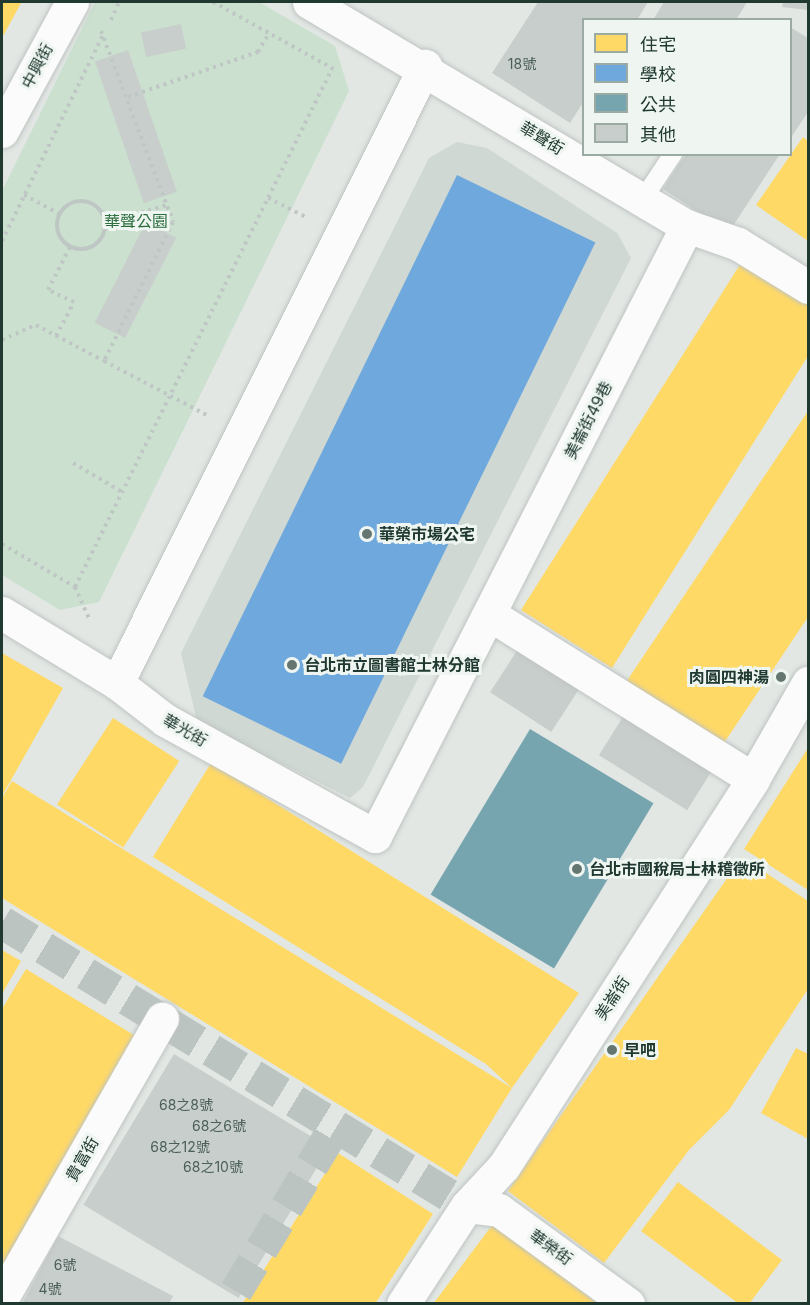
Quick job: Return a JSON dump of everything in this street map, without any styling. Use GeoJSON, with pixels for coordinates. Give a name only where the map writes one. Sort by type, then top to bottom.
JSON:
{"type":"FeatureCollection","features":[{"type":"Feature","properties":{"kind":"street","name":"中興街"},"geometry":{"type":"LineString","coordinates":[[2,131],[72,2]]}},
{"type":"Feature","properties":{"kind":"street","name":"華聲街"},"geometry":{"type":"LineString","coordinates":[[309,2],[425,66],[687,226],[738,244],[808,287]]}},
{"type":"Feature","properties":{"kind":"street"},"geometry":{"type":"LineString","coordinates":[[117,683],[425,66]]}},
{"type":"Feature","properties":{"kind":"street","name":"美崙街49巷"},"geometry":{"type":"LineString","coordinates":[[375,836],[687,226]]}},
{"type":"Feature","properties":{"kind":"street","name":"華光街"},"geometry":{"type":"LineString","coordinates":[[2,613],[117,683],[165,720],[375,836]]}},
{"type":"Feature","properties":{"kind":"street"},"geometry":{"type":"LineString","coordinates":[[489,614],[753,778]]}},
{"type":"Feature","properties":{"kind":"street","name":"美崙街"},"geometry":{"type":"LineString","coordinates":[[403,1304],[467,1206],[504,1166],[753,778],[808,683]]}},
{"type":"Feature","properties":{"kind":"street","name":"貴富街"},"geometry":{"type":"LineString","coordinates":[[2,1298],[162,1019]]}},
{"type":"Feature","properties":{"kind":"street","name":"華榮街"},"geometry":{"type":"LineString","coordinates":[[467,1206],[499,1210],[628,1304]]}},
{"type":"Feature","properties":{"kind":"lane"},"geometry":{"type":"LineString","coordinates":[[643,199],[672,156]]}},
{"type":"Feature","properties":{"kind":"path"},"geometry":{"type":"LineString","coordinates":[[2,242],[119,2]]}},
{"type":"Feature","properties":{"kind":"path"},"geometry":{"type":"LineString","coordinates":[[2,544],[75,587],[172,397],[332,69],[213,2]]}},
{"type":"Feature","properties":{"kind":"path"},"geometry":{"type":"LineString","coordinates":[[128,97],[258,51],[269,33]]}},
{"type":"Feature","properties":{"kind":"path"},"geometry":{"type":"LineString","coordinates":[[104,34],[173,222],[104,361]]}},
{"type":"Feature","properties":{"kind":"path"},"geometry":{"type":"LineString","coordinates":[[24,195],[59,214]]}},
{"type":"Feature","properties":{"kind":"path"},"geometry":{"type":"LineString","coordinates":[[59,214],[79,200],[92,202],[105,223]]}},
{"type":"Feature","properties":{"kind":"path"},"geometry":{"type":"LineString","coordinates":[[59,214],[60,238],[70,247],[95,245],[105,223],[167,205]]}},
{"type":"Feature","properties":{"kind":"path"},"geometry":{"type":"LineString","coordinates":[[2,224],[9,227]]}},
{"type":"Feature","properties":{"kind":"path"},"geometry":{"type":"LineString","coordinates":[[56,336],[74,302],[48,290],[70,247]]}},
{"type":"Feature","properties":{"kind":"path"},"geometry":{"type":"LineString","coordinates":[[2,340],[36,325],[172,397]]}},
{"type":"Feature","properties":{"kind":"path"},"geometry":{"type":"LineString","coordinates":[[72,463],[124,493]]}},
{"type":"Feature","properties":{"kind":"shaded area","name":"華榮市場公宅"},"geometry":{"type":"Polygon","coordinates":[[[457,142],[487,148],[617,233],[631,258],[363,787],[350,798],[197,721],[181,653],[429,158],[457,142]]]}},
{"type":"Feature","properties":{"kind":"green space","name":"華聲公園"},"geometry":{"type":"Polygon","coordinates":[[[95,2],[259,2],[335,46],[349,91],[99,602],[60,610],[2,575],[2,191],[95,2]]]}},
{"type":"Feature","properties":{"kind":"building: 住宅"},"geometry":{"type":"Polygon","coordinates":[[[2,2],[21,3],[2,38],[2,2]]]}},
{"type":"Feature","properties":{"kind":"building: 住宅"},"geometry":{"type":"Polygon","coordinates":[[[803,137],[808,141],[808,241],[756,205],[803,137]]]}},
{"type":"Feature","properties":{"kind":"building: 住宅"},"geometry":{"type":"Polygon","coordinates":[[[741,263],[808,305],[808,356],[612,668],[521,610],[741,263]]]}},
{"type":"Feature","properties":{"kind":"building: 住宅"},"geometry":{"type":"Polygon","coordinates":[[[808,411],[808,617],[720,749],[624,685],[808,411]]]}},
{"type":"Feature","properties":{"kind":"building: 住宅"},"geometry":{"type":"Polygon","coordinates":[[[2,653],[63,688],[2,796],[2,653]]]}},
{"type":"Feature","properties":{"kind":"building: 住宅"},"geometry":{"type":"Polygon","coordinates":[[[113,718],[179,761],[123,847],[57,804],[113,718]]]}},
{"type":"Feature","properties":{"kind":"building: 住宅"},"geometry":{"type":"Polygon","coordinates":[[[808,748],[808,890],[744,849],[808,748]]]}},
{"type":"Feature","properties":{"kind":"building: 住宅"},"geometry":{"type":"Polygon","coordinates":[[[211,763],[579,993],[512,1088],[486,1064],[153,857],[211,763]]]}},
{"type":"Feature","properties":{"kind":"building: 住宅"},"geometry":{"type":"Polygon","coordinates":[[[12,781],[512,1088],[457,1177],[2,898],[2,798],[12,781]]]}},
{"type":"Feature","properties":{"kind":"building: 住宅"},"geometry":{"type":"Polygon","coordinates":[[[742,857],[808,901],[808,989],[729,1110],[689,1150],[604,1263],[508,1191],[742,857]]]}},
{"type":"Feature","properties":{"kind":"building: 住宅"},"geometry":{"type":"Polygon","coordinates":[[[2,950],[21,961],[2,994],[2,950]]]}},
{"type":"Feature","properties":{"kind":"building: 住宅"},"geometry":{"type":"Polygon","coordinates":[[[26,969],[142,1040],[2,1271],[2,1009],[26,969]]]}},
{"type":"Feature","properties":{"kind":"building: 住宅"},"geometry":{"type":"Polygon","coordinates":[[[796,1048],[808,1054],[808,1139],[761,1113],[796,1048]]]}},
{"type":"Feature","properties":{"kind":"building: 住宅"},"geometry":{"type":"Polygon","coordinates":[[[338,1153],[433,1214],[375,1304],[242,1304],[338,1153]]]}},
{"type":"Feature","properties":{"kind":"building: 住宅"},"geometry":{"type":"Polygon","coordinates":[[[678,1182],[782,1260],[749,1304],[739,1304],[641,1231],[678,1182]]]}},
{"type":"Feature","properties":{"kind":"building: 住宅"},"geometry":{"type":"Polygon","coordinates":[[[493,1224],[598,1304],[433,1304],[493,1224]]]}},
{"type":"Feature","properties":{"kind":"building: 學校","name":"華榮市場公宅"},"geometry":{"type":"Polygon","coordinates":[[[457,175],[595,243],[341,764],[203,696],[457,175]]]}},
{"type":"Feature","properties":{"kind":"building: 公共"},"geometry":{"type":"Polygon","coordinates":[[[530,729],[653,803],[554,969],[431,894],[530,729]]]}},
{"type":"Feature","properties":{"kind":"building: 其他"},"geometry":{"type":"Polygon","coordinates":[[[538,2],[648,2],[638,18],[582,18],[582,104],[570,123],[492,73],[538,2]]]}},
{"type":"Feature","properties":{"kind":"building: 其他"},"geometry":{"type":"Polygon","coordinates":[[[664,2],[747,2],[737,18],[654,18],[664,2]]]}},
{"type":"Feature","properties":{"kind":"building: 其他"},"geometry":{"type":"Polygon","coordinates":[[[783,2],[808,2],[808,10],[782,7],[783,2]]]}},
{"type":"Feature","properties":{"kind":"building: 其他"},"geometry":{"type":"Polygon","coordinates":[[[181,24],[186,48],[146,57],[141,33],[181,24]]]}},
{"type":"Feature","properties":{"kind":"building: 其他"},"geometry":{"type":"Polygon","coordinates":[[[792,28],[808,38],[808,112],[792,136],[792,28]]]}},
{"type":"Feature","properties":{"kind":"building: 其他"},"geometry":{"type":"Polygon","coordinates":[[[128,50],[177,192],[144,203],[95,61],[128,50]]]}},
{"type":"Feature","properties":{"kind":"building: 其他"},"geometry":{"type":"Polygon","coordinates":[[[685,156],[779,156],[729,232],[663,189],[685,156]]]}},
{"type":"Feature","properties":{"kind":"building: 其他"},"geometry":{"type":"Polygon","coordinates":[[[146,222],[176,237],[125,338],[95,323],[146,222]]]}},
{"type":"Feature","properties":{"kind":"building: 其他"},"geometry":{"type":"Polygon","coordinates":[[[520,646],[581,686],[551,732],[490,692],[520,646]]]}},
{"type":"Feature","properties":{"kind":"building: 其他"},"geometry":{"type":"Polygon","coordinates":[[[626,712],[714,767],[687,810],[599,755],[626,712]]]}},
{"type":"Feature","properties":{"kind":"building: 其他"},"geometry":{"type":"Polygon","coordinates":[[[174,1054],[329,1147],[239,1298],[83,1205],[174,1054]]]}},
{"type":"Feature","properties":{"kind":"building: 其他"},"geometry":{"type":"Polygon","coordinates":[[[58,1236],[173,1296],[169,1304],[22,1304],[58,1236]]]}},
{"type":"Feature","properties":{"kind":"tunnel"},"geometry":{"type":"LineString","coordinates":[[2,922],[467,1206]]}},
{"type":"Feature","properties":{"kind":"tunnel"},"geometry":{"type":"LineString","coordinates":[[236,1291],[336,1125]]}},
{"type":"Feature","properties":{"kind":"place","name":"華榮市場公宅"},"geometry":{"type":"Point","coordinates":[367,534]}},
{"type":"Feature","properties":{"kind":"place","name":"台北市立圖書館士林分館"},"geometry":{"type":"Point","coordinates":[292,665]}},
{"type":"Feature","properties":{"kind":"place","name":"肉圓四神湯"},"geometry":{"type":"Point","coordinates":[781,677]}},
{"type":"Feature","properties":{"kind":"place","name":"台北市國稅局士林稽徵所"},"geometry":{"type":"Point","coordinates":[577,869]}},
{"type":"Feature","properties":{"kind":"place","name":"早吧"},"geometry":{"type":"Point","coordinates":[612,1050]}}]}
